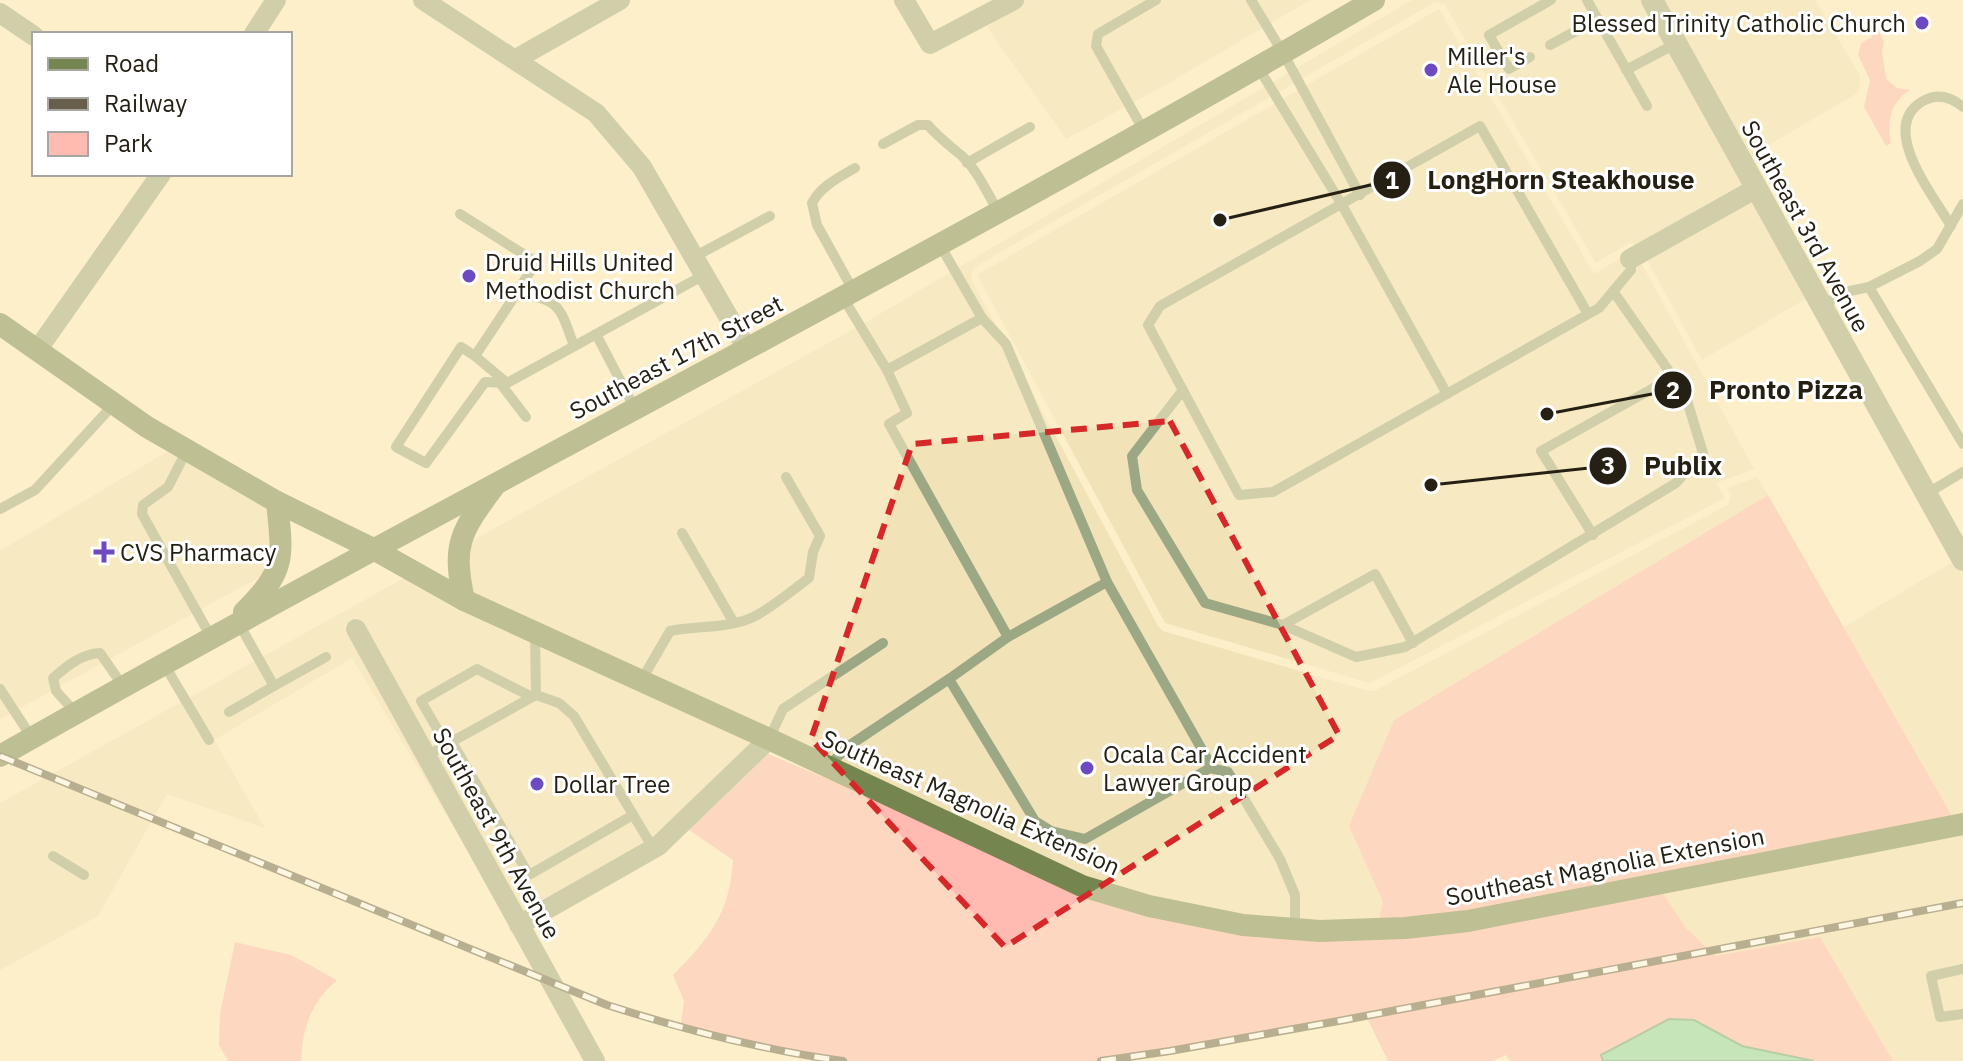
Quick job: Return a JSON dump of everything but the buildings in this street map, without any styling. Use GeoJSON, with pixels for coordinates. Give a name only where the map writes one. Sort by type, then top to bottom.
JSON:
{"type":"FeatureCollection","features":[{"type":"Feature","properties":{"kind":"main road","name":"Southeast 17th Street"},"geometry":{"type":"LineString","coordinates":[[0,756],[225,629],[939,244],[1374,0]]}},
{"type":"Feature","properties":{"kind":"main road","name":"Southeast Magnolia Extension"},"geometry":{"type":"LineString","coordinates":[[0,324],[114,404],[187,450],[277,502],[375,550],[464,600],[1082,886],[1149,906],[1243,925],[1295,929],[1405,928],[1468,921],[1963,824]]}},
{"type":"Feature","properties":{"kind":"main road"},"geometry":{"type":"LineString","coordinates":[[464,600],[458,570],[460,541],[469,520],[498,483]]}},
{"type":"Feature","properties":{"kind":"main road"},"geometry":{"type":"LineString","coordinates":[[225,629],[277,574],[281,555],[277,502]]}},
{"type":"Feature","properties":{"kind":"street"},"geometry":{"type":"LineString","coordinates":[[255,32],[276,0]]}},
{"type":"Feature","properties":{"kind":"street"},"geometry":{"type":"LineString","coordinates":[[423,0],[596,113],[642,167],[747,349]]}},
{"type":"Feature","properties":{"kind":"street"},"geometry":{"type":"LineString","coordinates":[[516,59],[620,0]]}},
{"type":"Feature","properties":{"kind":"street"},"geometry":{"type":"LineString","coordinates":[[904,0],[930,44],[1014,0]]}},
{"type":"Feature","properties":{"kind":"street","name":"Southeast 3rd Avenue"},"geometry":{"type":"LineString","coordinates":[[1652,0],[1963,560]]}},
{"type":"Feature","properties":{"kind":"street"},"geometry":{"type":"LineString","coordinates":[[0,13],[32,35]]}},
{"type":"Feature","properties":{"kind":"street"},"geometry":{"type":"LineString","coordinates":[[38,349],[160,176]]}},
{"type":"Feature","properties":{"kind":"street"},"geometry":{"type":"LineString","coordinates":[[1630,259],[1755,189]]}},
{"type":"Feature","properties":{"kind":"street","name":"Southeast 9th Avenue"},"geometry":{"type":"LineString","coordinates":[[356,629],[595,1061]]}},
{"type":"Feature","properties":{"kind":"street"},"geometry":{"type":"LineString","coordinates":[[519,925],[653,848],[769,739]]}},
{"type":"Feature","properties":{"kind":"lane"},"geometry":{"type":"LineString","coordinates":[[1144,131],[1096,46],[1098,34],[1156,0]]}},
{"type":"Feature","properties":{"kind":"lane"},"geometry":{"type":"LineString","coordinates":[[1251,0],[1360,195]]}},
{"type":"Feature","properties":{"kind":"lane"},"geometry":{"type":"LineString","coordinates":[[1530,57],[1509,69],[1489,35],[1551,0]]}},
{"type":"Feature","properties":{"kind":"lane"},"geometry":{"type":"LineString","coordinates":[[1587,0],[1647,106]]}},
{"type":"Feature","properties":{"kind":"lane"},"geometry":{"type":"LineString","coordinates":[[1550,45],[1598,19]]}},
{"type":"Feature","properties":{"kind":"lane"},"geometry":{"type":"LineString","coordinates":[[1626,70],[1677,43]]}},
{"type":"Feature","properties":{"kind":"lane"},"geometry":{"type":"LineString","coordinates":[[1258,67],[1342,205],[1447,394]]}},
{"type":"Feature","properties":{"kind":"lane"},"geometry":{"type":"LineString","coordinates":[[1951,226],[1908,150],[1904,133],[1909,114],[1927,99],[1940,96],[1954,99],[1963,107]]}},
{"type":"Feature","properties":{"kind":"lane"},"geometry":{"type":"LineString","coordinates":[[883,144],[918,125],[928,125],[967,163],[998,211]]}},
{"type":"Feature","properties":{"kind":"lane"},"geometry":{"type":"LineString","coordinates":[[1588,314],[1480,126],[1160,306],[1148,325],[1239,495],[1273,492],[1599,308],[1631,270],[1630,259]]}},
{"type":"Feature","properties":{"kind":"lane"},"geometry":{"type":"LineString","coordinates":[[967,163],[1030,127]]}},
{"type":"Feature","properties":{"kind":"lane"},"geometry":{"type":"LineString","coordinates":[[855,168],[816,194],[812,203],[817,225],[907,413],[889,424],[1008,637]]}},
{"type":"Feature","properties":{"kind":"lane"},"geometry":{"type":"LineString","coordinates":[[1820,306],[1850,291],[1869,287],[1937,249],[1963,204]]}},
{"type":"Feature","properties":{"kind":"lane"},"geometry":{"type":"LineString","coordinates":[[460,214],[536,262],[475,356]]}},
{"type":"Feature","properties":{"kind":"lane"},"geometry":{"type":"LineString","coordinates":[[526,417],[503,383],[461,347],[396,447],[426,463],[485,382],[503,383],[596,334],[770,216]]}},
{"type":"Feature","properties":{"kind":"lane"},"geometry":{"type":"LineString","coordinates":[[939,244],[982,318],[1006,344],[1107,582],[1210,768]]}},
{"type":"Feature","properties":{"kind":"lane"},"geometry":{"type":"LineString","coordinates":[[1869,287],[1963,444]]}},
{"type":"Feature","properties":{"kind":"lane"},"geometry":{"type":"LineString","coordinates":[[1183,390],[1132,456],[1137,490],[1205,603],[1283,625],[1356,657],[1405,647],[1676,483],[1703,453],[1685,394],[1613,291]]}},
{"type":"Feature","properties":{"kind":"lane"},"geometry":{"type":"LineString","coordinates":[[516,294],[550,300],[565,321],[574,346]]}},
{"type":"Feature","properties":{"kind":"lane"},"geometry":{"type":"LineString","coordinates":[[887,370],[982,318]]}},
{"type":"Feature","properties":{"kind":"lane"},"geometry":{"type":"LineString","coordinates":[[596,334],[635,409]]}},
{"type":"Feature","properties":{"kind":"lane"},"geometry":{"type":"LineString","coordinates":[[1593,535],[1541,451],[1673,377]]}},
{"type":"Feature","properties":{"kind":"lane"},"geometry":{"type":"LineString","coordinates":[[0,509],[35,490],[114,404]]}},
{"type":"Feature","properties":{"kind":"lane"},"geometry":{"type":"LineString","coordinates":[[187,450],[168,487],[143,505],[142,514],[225,629],[274,686]]}},
{"type":"Feature","properties":{"kind":"lane"},"geometry":{"type":"LineString","coordinates":[[1926,494],[1963,472]]}},
{"type":"Feature","properties":{"kind":"lane"},"geometry":{"type":"LineString","coordinates":[[641,681],[670,631],[697,625],[734,623],[753,617],[809,578],[813,552],[820,536],[786,477]]}},
{"type":"Feature","properties":{"kind":"lane"},"geometry":{"type":"LineString","coordinates":[[682,533],[734,623]]}},
{"type":"Feature","properties":{"kind":"lane"},"geometry":{"type":"LineString","coordinates":[[1283,625],[1375,574],[1413,643]]}},
{"type":"Feature","properties":{"kind":"lane"},"geometry":{"type":"LineString","coordinates":[[828,767],[850,745],[1008,637],[1107,582]]}},
{"type":"Feature","properties":{"kind":"lane"},"geometry":{"type":"LineString","coordinates":[[534,632],[534,696]]}},
{"type":"Feature","properties":{"kind":"lane"},"geometry":{"type":"LineString","coordinates":[[769,739],[783,709],[883,643]]}},
{"type":"Feature","properties":{"kind":"lane"},"geometry":{"type":"LineString","coordinates":[[76,713],[56,691],[53,678],[70,663],[91,653],[100,653],[123,686]]}},
{"type":"Feature","properties":{"kind":"lane"},"geometry":{"type":"LineString","coordinates":[[229,712],[326,657]]}},
{"type":"Feature","properties":{"kind":"lane"},"geometry":{"type":"LineString","coordinates":[[164,664],[209,740]]}},
{"type":"Feature","properties":{"kind":"lane"},"geometry":{"type":"LineString","coordinates":[[633,815],[529,875],[421,701],[477,669],[534,696],[559,703],[574,716],[653,848]]}},
{"type":"Feature","properties":{"kind":"lane"},"geometry":{"type":"LineString","coordinates":[[949,679],[1035,821],[1051,831],[1085,839],[1210,768],[1228,772],[1280,859],[1295,895],[1295,929]]}},
{"type":"Feature","properties":{"kind":"lane"},"geometry":{"type":"LineString","coordinates":[[0,689],[32,738]]}},
{"type":"Feature","properties":{"kind":"lane"},"geometry":{"type":"LineString","coordinates":[[426,756],[534,696]]}},
{"type":"Feature","properties":{"kind":"lane"},"geometry":{"type":"LineString","coordinates":[[53,856],[84,875]]}},
{"type":"Feature","properties":{"kind":"lane"},"geometry":{"type":"LineString","coordinates":[[1963,969],[1931,976],[1940,1017],[1963,1014]]}},
{"type":"Feature","properties":{"kind":"highlighted area"},"geometry":{"type":"Polygon","coordinates":[[[1170,421],[1339,735],[1005,947],[811,739],[912,444],[1170,421]]]}},
{"type":"Feature","properties":{"kind":"shaded area"},"geometry":{"type":"Polygon","coordinates":[[[1019,0],[1310,0],[1066,139],[987,27],[1019,0]]]}},
{"type":"Feature","properties":{"kind":"shaded area"},"geometry":{"type":"Polygon","coordinates":[[[1412,0],[1642,0],[1743,184],[1635,245],[1629,243],[1596,263],[1445,5],[1435,2],[973,268],[971,279],[1158,626],[1163,631],[1368,691],[1374,691],[1728,505],[1731,494],[1727,488],[1757,477],[1768,495],[1394,720],[1350,826],[1383,902],[1379,920],[1319,921],[1243,916],[1150,897],[1084,878],[774,732],[770,727],[472,594],[467,570],[470,542],[868,321],[1412,0]]]}},
{"type":"Feature","properties":{"kind":"shaded area"},"geometry":{"type":"Polygon","coordinates":[[[1662,0],[1815,0],[1860,76],[1859,92],[1748,157],[1662,0]]]}},
{"type":"Feature","properties":{"kind":"shaded area"},"geometry":{"type":"Polygon","coordinates":[[[1439,9],[1594,274],[1634,250],[1754,469],[1716,483],[1725,498],[1370,683],[1165,623],[977,275],[1439,9]]]}},
{"type":"Feature","properties":{"kind":"shaded area"},"geometry":{"type":"Polygon","coordinates":[[[1752,201],[1807,298],[1702,360],[1647,260],[1752,201]]]}},
{"type":"Feature","properties":{"kind":"shaded area"},"geometry":{"type":"Polygon","coordinates":[[[170,450],[269,509],[272,553],[265,574],[0,719],[0,551],[170,450]]]}},
{"type":"Feature","properties":{"kind":"shaded area"},"geometry":{"type":"Polygon","coordinates":[[[1954,561],[1963,577],[1963,814],[1952,816],[1844,627],[1954,561]]]}},
{"type":"Feature","properties":{"kind":"shaded area"},"geometry":{"type":"Polygon","coordinates":[[[406,577],[457,606],[458,611],[464,610],[753,742],[653,838],[522,913],[358,617],[344,625],[468,851],[352,658],[214,740],[265,828],[167,794],[98,916],[0,970],[0,803],[406,577]]]}},
{"type":"Feature","properties":{"kind":"shaded area"},"geometry":{"type":"Polygon","coordinates":[[[1963,834],[1963,1061],[1893,1061],[1820,937],[1715,956],[1686,928],[1662,892],[1963,834]]]}},
{"type":"Feature","properties":{"kind":"shaded area"},"geometry":{"type":"Polygon","coordinates":[[[1669,1019],[1694,1020],[1742,1046],[1814,1061],[1603,1061],[1601,1055],[1669,1019]]]}},
{"type":"Feature","properties":{"kind":"green space"},"geometry":{"type":"Polygon","coordinates":[[[1881,24],[1879,32],[1884,42],[1882,51],[1886,79],[1897,88],[1910,90],[1894,106],[1889,127],[1891,143],[1886,146],[1864,107],[1870,80],[1858,55],[1861,43],[1872,37],[1869,30],[1881,24]]]}},
{"type":"Feature","properties":{"kind":"green space"},"geometry":{"type":"Polygon","coordinates":[[[1768,495],[1952,816],[1465,912],[1379,920],[1383,902],[1349,826],[1394,720],[1768,495]]]}},
{"type":"Feature","properties":{"kind":"green space"},"geometry":{"type":"Polygon","coordinates":[[[768,754],[871,797],[1243,934],[1662,892],[1686,928],[1715,956],[1820,937],[1893,1061],[1814,1061],[1742,1046],[1694,1020],[1669,1019],[1601,1055],[1603,1061],[1510,1061],[1506,1055],[1492,1061],[1388,1061],[1367,1018],[1104,1061],[821,1061],[680,1030],[684,1001],[673,975],[715,924],[727,895],[733,860],[689,830],[768,754]]]}},
{"type":"Feature","properties":{"kind":"green space"},"geometry":{"type":"Polygon","coordinates":[[[235,942],[291,955],[337,980],[320,998],[310,1016],[301,1061],[228,1061],[219,1045],[220,1014],[235,942]]]}},
{"type":"Feature","properties":{"kind":"railway"},"geometry":{"type":"LineString","coordinates":[[0,756],[607,1005],[724,1038],[843,1061]]}},
{"type":"Feature","properties":{"kind":"railway"},"geometry":{"type":"LineString","coordinates":[[1101,1061],[1344,1020],[1963,903]]}},
{"type":"Feature","properties":{"kind":"place","name":"Blessed Trinity Catholic Church"},"geometry":{"type":"Point","coordinates":[1922,23]}},
{"type":"Feature","properties":{"kind":"place","name":"Miller's Ale House"},"geometry":{"type":"Point","coordinates":[1431,70]}},
{"type":"Feature","properties":{"kind":"place","name":"LongHorn Steakhouse"},"geometry":{"type":"Point","coordinates":[1220,220]}},
{"type":"Feature","properties":{"kind":"place","name":"Druid Hills United Methodist Church"},"geometry":{"type":"Point","coordinates":[469,276]}},
{"type":"Feature","properties":{"kind":"place","name":"Pronto Pizza"},"geometry":{"type":"Point","coordinates":[1547,414]}},
{"type":"Feature","properties":{"kind":"place","name":"Publix"},"geometry":{"type":"Point","coordinates":[1431,485]}},
{"type":"Feature","properties":{"kind":"place","name":"CVS Pharmacy"},"geometry":{"type":"Point","coordinates":[104,552]}},
{"type":"Feature","properties":{"kind":"place","name":"Ocala Car Accident Lawyer Group"},"geometry":{"type":"Point","coordinates":[1087,768]}},
{"type":"Feature","properties":{"kind":"place","name":"Dollar Tree"},"geometry":{"type":"Point","coordinates":[537,784]}}]}
